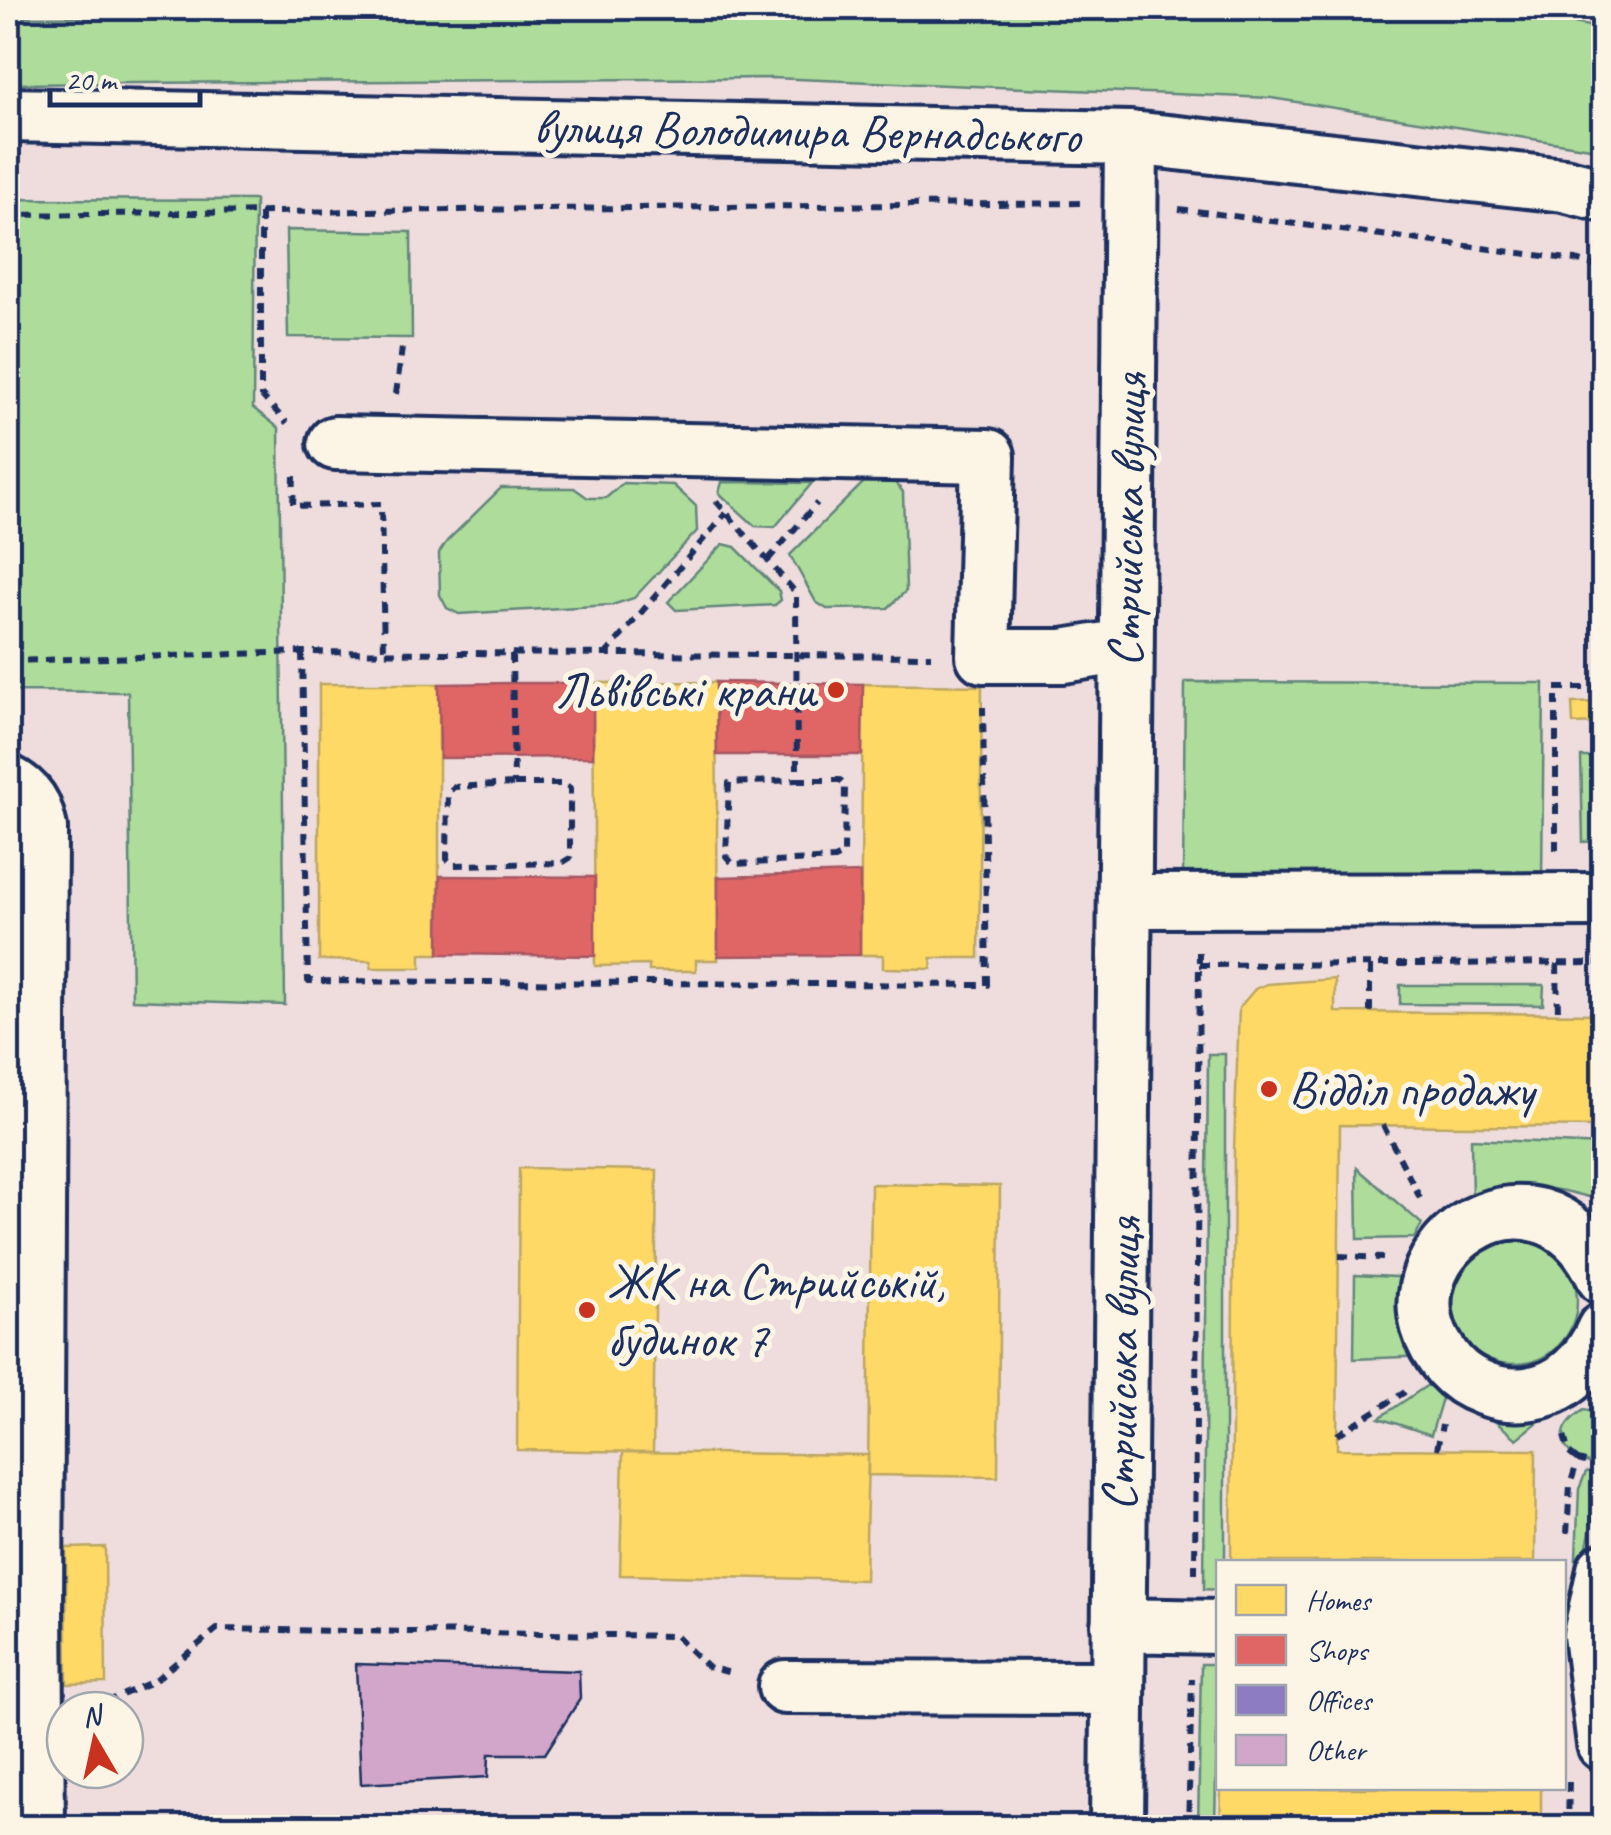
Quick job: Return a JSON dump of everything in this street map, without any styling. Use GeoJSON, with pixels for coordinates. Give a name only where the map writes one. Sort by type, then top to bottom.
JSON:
{"type":"FeatureCollection","features":[{"type":"Feature","properties":{"kind":"street","name":"вулиця Володимира Вернадського"},"geometry":{"type":"LineString","coordinates":[[8,115],[1131,138],[1564,185],[1604,195]]}},
{"type":"Feature","properties":{"kind":"street","name":"Стрийська вулиця"},"geometry":{"type":"LineString","coordinates":[[1117,1828],[1131,138]]}},
{"type":"Feature","properties":{"kind":"street"},"geometry":{"type":"LineString","coordinates":[[335,443],[988,456],[982,656],[1063,656],[1125,646]]}},
{"type":"Feature","properties":{"kind":"street"},"geometry":{"type":"LineString","coordinates":[[8,782],[26,792],[36,808],[40,828],[22,1609],[38,1828]]}},
{"type":"Feature","properties":{"kind":"street"},"geometry":{"type":"LineString","coordinates":[[1125,902],[1604,900]]}},
{"type":"Feature","properties":{"kind":"street"},"geometry":{"type":"LineString","coordinates":[[1600,1346],[1576,1373],[1553,1387],[1528,1394],[1501,1393],[1476,1385],[1437,1350],[1427,1325],[1425,1299],[1430,1273],[1461,1231],[1484,1218],[1510,1213],[1537,1215],[1560,1224],[1580,1239],[1604,1278]]}},
{"type":"Feature","properties":{"kind":"street"},"geometry":{"type":"LineString","coordinates":[[1585,1557],[1577,1635],[1604,1744]]}},
{"type":"Feature","properties":{"kind":"street"},"geometry":{"type":"LineString","coordinates":[[1118,1625],[1205,1649]]}},
{"type":"Feature","properties":{"kind":"street"},"geometry":{"type":"LineString","coordinates":[[784,1687],[1118,1688]]}},
{"type":"Feature","properties":{"kind":"path"},"geometry":{"type":"LineString","coordinates":[[8,215],[1130,203],[1575,260],[1604,268]]}},
{"type":"Feature","properties":{"kind":"path"},"geometry":{"type":"LineString","coordinates":[[768,560],[828,490]]}},
{"type":"Feature","properties":{"kind":"path"},"geometry":{"type":"LineString","coordinates":[[715,500],[796,593],[797,780]]}},
{"type":"Feature","properties":{"kind":"path"},"geometry":{"type":"LineString","coordinates":[[604,655],[726,512]]}},
{"type":"Feature","properties":{"kind":"path"},"geometry":{"type":"LineString","coordinates":[[8,661],[302,652],[982,656],[988,985],[308,981],[302,652]]}},
{"type":"Feature","properties":{"kind":"path"},"geometry":{"type":"LineString","coordinates":[[512,654],[514,784]]}},
{"type":"Feature","properties":{"kind":"path"},"geometry":{"type":"LineString","coordinates":[[1556,866],[1556,688],[1604,688]]}},
{"type":"Feature","properties":{"kind":"path"},"geometry":{"type":"LineString","coordinates":[[797,780],[840,780],[845,784],[844,854],[834,860],[733,864],[726,856],[729,783],[797,780]]}},
{"type":"Feature","properties":{"kind":"path"},"geometry":{"type":"LineString","coordinates":[[514,784],[565,784],[570,788],[570,858],[562,864],[453,865],[448,859],[448,793],[454,786],[514,784]]}},
{"type":"Feature","properties":{"kind":"path"},"geometry":{"type":"LineString","coordinates":[[1195,1582],[1199,948]]}},
{"type":"Feature","properties":{"kind":"path"},"geometry":{"type":"LineString","coordinates":[[1370,964],[1370,1012]]}},
{"type":"Feature","properties":{"kind":"path"},"geometry":{"type":"LineString","coordinates":[[1557,964],[1558,1014]]}},
{"type":"Feature","properties":{"kind":"path"},"geometry":{"type":"LineString","coordinates":[[1199,965],[1604,964]]}},
{"type":"Feature","properties":{"kind":"path"},"geometry":{"type":"LineString","coordinates":[[1383,1125],[1420,1198],[1452,1241]]}},
{"type":"Feature","properties":{"kind":"path"},"geometry":{"type":"LineString","coordinates":[[1337,1435],[1449,1364]]}},
{"type":"Feature","properties":{"kind":"path"},"geometry":{"type":"LineString","coordinates":[[1585,1557],[1570,1485],[1578,1460],[1589,1463],[1604,1459]]}},
{"type":"Feature","properties":{"kind":"path"},"geometry":{"type":"LineString","coordinates":[[133,1690],[154,1681],[217,1629],[676,1636],[708,1667],[784,1687]]}},
{"type":"Feature","properties":{"kind":"path"},"geometry":{"type":"LineString","coordinates":[[1188,1828],[1205,1649]]}},
{"type":"Feature","properties":{"kind":"green space"},"geometry":{"type":"Polygon","coordinates":[[[289,8],[1501,8],[1603,29],[1603,150],[1271,98],[771,78],[8,84],[8,17],[206,16],[289,8]]]}},
{"type":"Feature","properties":{"kind":"green space"},"geometry":{"type":"Polygon","coordinates":[[[8,199],[255,200],[253,408],[279,428],[285,1005],[132,1000],[128,692],[8,691],[8,199]]]}},
{"type":"Feature","properties":{"kind":"green space"},"geometry":{"type":"Polygon","coordinates":[[[286,230],[411,232],[412,338],[288,337],[286,230]]]}},
{"type":"Feature","properties":{"kind":"green space"},"geometry":{"type":"Polygon","coordinates":[[[722,482],[812,483],[775,527],[755,526],[719,493],[722,482]]]}},
{"type":"Feature","properties":{"kind":"green space"},"geometry":{"type":"Polygon","coordinates":[[[864,482],[895,482],[903,492],[906,591],[888,608],[827,609],[816,602],[790,555],[864,482]]]}},
{"type":"Feature","properties":{"kind":"green space"},"geometry":{"type":"Polygon","coordinates":[[[623,483],[673,485],[696,506],[697,531],[634,598],[612,605],[459,614],[447,608],[440,595],[439,553],[501,488],[574,488],[588,498],[606,498],[623,483]]]}},
{"type":"Feature","properties":{"kind":"green space"},"geometry":{"type":"Polygon","coordinates":[[[723,544],[735,547],[779,591],[781,600],[775,605],[676,610],[668,602],[723,544]]]}},
{"type":"Feature","properties":{"kind":"green space"},"geometry":{"type":"Polygon","coordinates":[[[1185,682],[1544,683],[1542,880],[1183,878],[1185,682]]]}},
{"type":"Feature","properties":{"kind":"green space"},"geometry":{"type":"Polygon","coordinates":[[[1581,757],[1603,757],[1603,841],[1583,842],[1581,757]]]}},
{"type":"Feature","properties":{"kind":"green space"},"geometry":{"type":"Polygon","coordinates":[[[1400,985],[1544,985],[1543,1005],[1400,1004],[1400,985]]]}},
{"type":"Feature","properties":{"kind":"green space"},"geometry":{"type":"Polygon","coordinates":[[[1208,1054],[1225,1054],[1225,1560],[1216,1560],[1216,1590],[1204,1589],[1208,1054]]]}},
{"type":"Feature","properties":{"kind":"green space"},"geometry":{"type":"Polygon","coordinates":[[[1471,1139],[1603,1145],[1603,1187],[1589,1197],[1530,1187],[1472,1203],[1471,1139]]]}},
{"type":"Feature","properties":{"kind":"green space"},"geometry":{"type":"Polygon","coordinates":[[[1357,1168],[1422,1224],[1414,1238],[1358,1239],[1357,1168]]]}},
{"type":"Feature","properties":{"kind":"green space"},"geometry":{"type":"Polygon","coordinates":[[[1514,1238],[1538,1243],[1558,1257],[1572,1277],[1577,1301],[1572,1325],[1558,1345],[1538,1359],[1514,1364],[1490,1359],[1470,1345],[1456,1325],[1451,1301],[1456,1277],[1470,1257],[1490,1243],[1514,1238]]]}},
{"type":"Feature","properties":{"kind":"green space"},"geometry":{"type":"Polygon","coordinates":[[[1355,1275],[1416,1278],[1428,1356],[1354,1359],[1355,1275]]]}},
{"type":"Feature","properties":{"kind":"green space"},"geometry":{"type":"Polygon","coordinates":[[[1444,1374],[1448,1378],[1431,1435],[1379,1418],[1444,1374]]]}},
{"type":"Feature","properties":{"kind":"green space"},"geometry":{"type":"Polygon","coordinates":[[[1473,1404],[1558,1406],[1517,1439],[1473,1404]]]}},
{"type":"Feature","properties":{"kind":"green space"},"geometry":{"type":"Polygon","coordinates":[[[1584,1410],[1603,1414],[1603,1459],[1589,1463],[1570,1453],[1564,1439],[1568,1424],[1584,1410]]]}},
{"type":"Feature","properties":{"kind":"green space"},"geometry":{"type":"Polygon","coordinates":[[[1603,1469],[1574,1603],[1579,1489],[1586,1472],[1603,1469]]]}},
{"type":"Feature","properties":{"kind":"green space"},"geometry":{"type":"Polygon","coordinates":[[[1201,1664],[1216,1664],[1215,1827],[1198,1827],[1201,1664]]]}},
{"type":"Feature","properties":{"kind":"building: Homes"},"geometry":{"type":"Polygon","coordinates":[[[716,682],[718,960],[696,960],[696,971],[649,971],[649,965],[595,966],[593,683],[716,682]]]}},
{"type":"Feature","properties":{"kind":"building: Homes"},"geometry":{"type":"Polygon","coordinates":[[[319,684],[439,684],[439,954],[421,954],[421,968],[371,968],[371,961],[319,960],[319,684]]]}},
{"type":"Feature","properties":{"kind":"building: Homes"},"geometry":{"type":"Polygon","coordinates":[[[863,684],[982,686],[979,958],[931,958],[932,969],[883,968],[883,955],[860,955],[863,684]]]}},
{"type":"Feature","properties":{"kind":"building: Homes"},"geometry":{"type":"Polygon","coordinates":[[[1603,702],[1603,723],[1573,724],[1572,703],[1603,702]]]}},
{"type":"Feature","properties":{"kind":"building: Homes"},"geometry":{"type":"Polygon","coordinates":[[[1335,979],[1335,1012],[1604,1014],[1604,1127],[1340,1125],[1337,1449],[1536,1450],[1535,1560],[1231,1560],[1239,1008],[1255,989],[1267,984],[1335,979]]]}},
{"type":"Feature","properties":{"kind":"building: Homes","name":"ЖК на Стрийській, будинок 7"},"geometry":{"type":"Polygon","coordinates":[[[519,1168],[657,1170],[653,1452],[517,1450],[519,1168]]]}},
{"type":"Feature","properties":{"kind":"building: Homes","name":"ЖК на Стрийській, будинок 7"},"geometry":{"type":"Polygon","coordinates":[[[871,1184],[1000,1186],[998,1477],[868,1475],[871,1184]]]}},
{"type":"Feature","properties":{"kind":"building: Homes","name":"ЖК на Стрийській, будинок 7"},"geometry":{"type":"Polygon","coordinates":[[[623,1452],[868,1455],[865,1580],[620,1575],[623,1452]]]}},
{"type":"Feature","properties":{"kind":"building: Homes"},"geometry":{"type":"Polygon","coordinates":[[[105,1547],[106,1683],[67,1684],[66,1548],[105,1547]]]}},
{"type":"Feature","properties":{"kind":"building: Homes"},"geometry":{"type":"Polygon","coordinates":[[[1221,1790],[1541,1790],[1541,1825],[1400,1828],[1400,1823],[1333,1822],[1333,1828],[1220,1828],[1221,1790]]]}},
{"type":"Feature","properties":{"kind":"building: Shops"},"geometry":{"type":"Polygon","coordinates":[[[716,682],[863,684],[862,755],[717,755],[716,682]]]}},
{"type":"Feature","properties":{"kind":"building: Shops"},"geometry":{"type":"Polygon","coordinates":[[[593,683],[593,757],[440,758],[439,684],[593,683]]]}},
{"type":"Feature","properties":{"kind":"building: Shops"},"geometry":{"type":"Polygon","coordinates":[[[860,873],[860,955],[718,956],[718,877],[860,873]]]}},
{"type":"Feature","properties":{"kind":"building: Shops"},"geometry":{"type":"Polygon","coordinates":[[[440,876],[595,877],[595,956],[439,954],[440,876]]]}},
{"type":"Feature","properties":{"kind":"building: Offices"},"geometry":{"type":"Polygon","coordinates":[[[802,1814],[1000,1814],[1000,1828],[803,1828],[802,1814]]]}},
{"type":"Feature","properties":{"kind":"building: Other"},"geometry":{"type":"Polygon","coordinates":[[[356,1664],[579,1671],[580,1699],[545,1754],[489,1754],[488,1777],[361,1784],[356,1664]]]}},
{"type":"Feature","properties":{"kind":"place","name":"Львівські крани"},"geometry":{"type":"Point","coordinates":[836,690]}},
{"type":"Feature","properties":{"kind":"place","name":"Відділ продажу"},"geometry":{"type":"Point","coordinates":[1269,1089]}},
{"type":"Feature","properties":{"kind":"place","name":"ЖК на Стрийській, будинок 7"},"geometry":{"type":"Point","coordinates":[587,1310]}}]}
